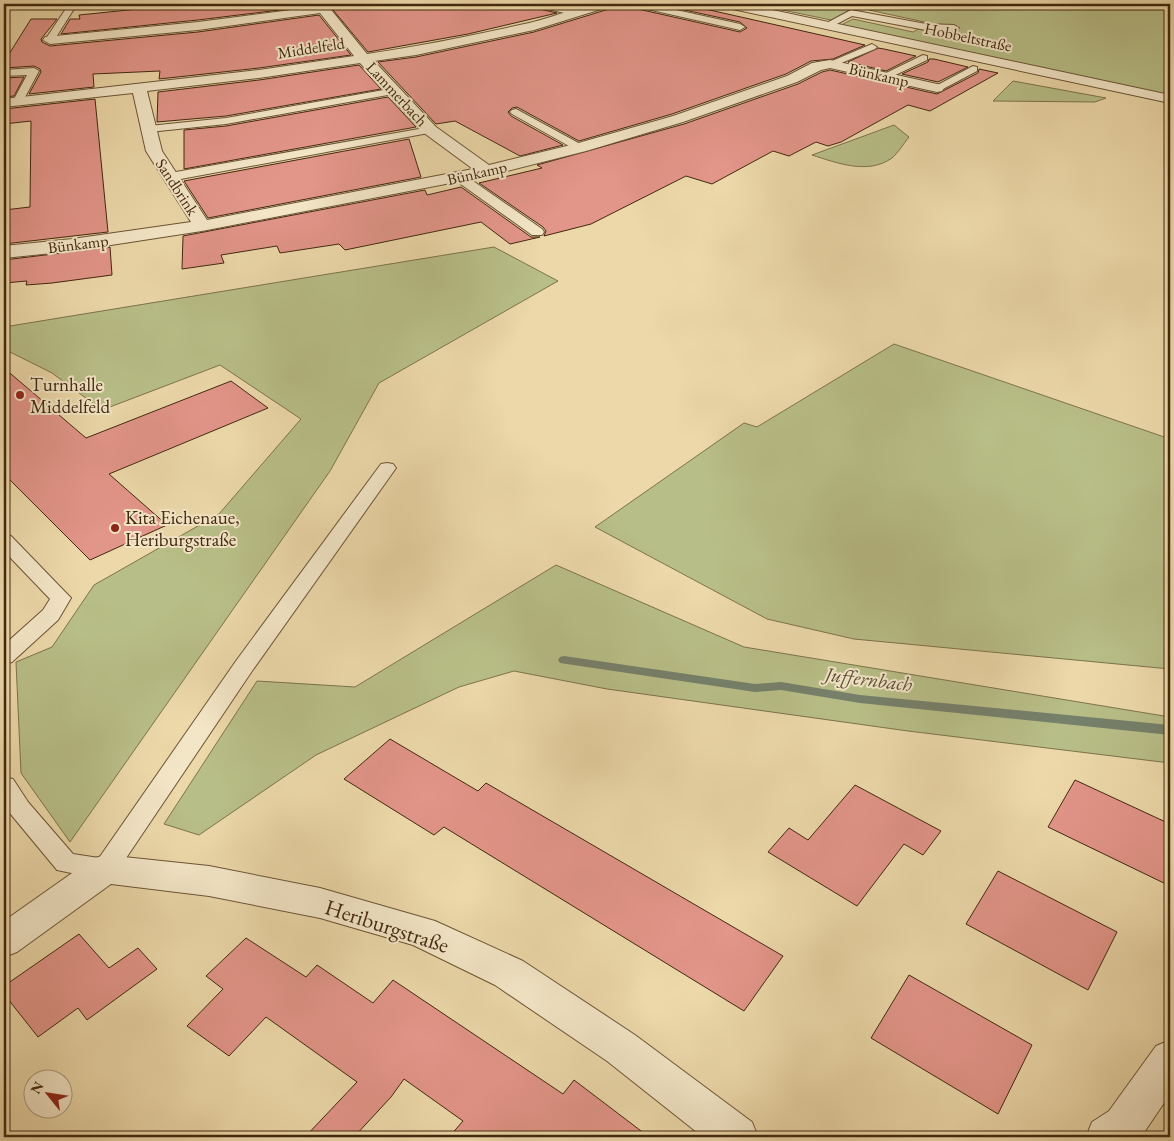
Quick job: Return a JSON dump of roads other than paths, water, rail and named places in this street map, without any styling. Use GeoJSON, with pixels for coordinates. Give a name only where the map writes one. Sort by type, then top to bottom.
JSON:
{"type":"FeatureCollection","features":[{"type":"Feature","properties":{"kind":"street","name":"Middelfeld"},"geometry":{"type":"LineString","coordinates":[[4,102],[259,74],[416,51],[469,41],[577,13],[604,4]]}},
{"type":"Feature","properties":{"kind":"street","name":"Hobbeltstraße"},"geometry":{"type":"LineString","coordinates":[[728,4],[1170,99]]}},
{"type":"Feature","properties":{"kind":"street"},"geometry":{"type":"LineString","coordinates":[[50,40],[198,26],[322,6]]}},
{"type":"Feature","properties":{"kind":"street","name":"Lammerbach"},"geometry":{"type":"LineString","coordinates":[[322,6],[363,58],[430,130],[487,171]]}},
{"type":"Feature","properties":{"kind":"street","name":"Bünkamp"},"geometry":{"type":"LineString","coordinates":[[4,252],[72,245],[202,226],[487,171],[580,148],[678,119],[792,78],[817,66],[830,64],[937,88]]}},
{"type":"Feature","properties":{"kind":"street","name":"Sandbrink"},"geometry":{"type":"LineString","coordinates":[[139,88],[154,151],[202,226]]}},
{"type":"Feature","properties":{"kind":"street"},"geometry":{"type":"LineString","coordinates":[[4,941],[105,869]]}},
{"type":"Feature","properties":{"kind":"street","name":"Heriburgstraße"},"geometry":{"type":"LineString","coordinates":[[105,869],[209,881],[320,903],[422,932],[509,973],[621,1048],[737,1137]]}},
{"type":"Feature","properties":{"kind":"street"},"geometry":{"type":"LineString","coordinates":[[1107,1137],[1124,1126],[1170,1059]]}},
{"type":"Feature","properties":{"kind":"lane"},"geometry":{"type":"LineString","coordinates":[[50,40],[73,4]]}},
{"type":"Feature","properties":{"kind":"lane"},"geometry":{"type":"LineString","coordinates":[[538,4],[577,13]]}},
{"type":"Feature","properties":{"kind":"lane"},"geometry":{"type":"LineString","coordinates":[[638,4],[740,27]]}},
{"type":"Feature","properties":{"kind":"lane"},"geometry":{"type":"LineString","coordinates":[[828,25],[851,13],[926,27],[954,28]]}},
{"type":"Feature","properties":{"kind":"lane"},"geometry":{"type":"LineString","coordinates":[[830,64],[872,47]]}},
{"type":"Feature","properties":{"kind":"lane"},"geometry":{"type":"LineString","coordinates":[[885,76],[923,58]]}},
{"type":"Feature","properties":{"kind":"lane"},"geometry":{"type":"LineString","coordinates":[[937,88],[973,69]]}},
{"type":"Feature","properties":{"kind":"lane"},"geometry":{"type":"LineString","coordinates":[[4,73],[34,71],[18,101]]}},
{"type":"Feature","properties":{"kind":"lane"},"geometry":{"type":"LineString","coordinates":[[149,129],[226,121],[395,91]]}},
{"type":"Feature","properties":{"kind":"lane"},"geometry":{"type":"LineString","coordinates":[[516,112],[580,148]]}},
{"type":"Feature","properties":{"kind":"lane"},"geometry":{"type":"LineString","coordinates":[[170,177],[430,130]]}},
{"type":"Feature","properties":{"kind":"lane"},"geometry":{"type":"LineString","coordinates":[[459,177],[538,232]]}},
{"type":"Feature","properties":{"kind":"lane"},"geometry":{"type":"LineString","coordinates":[[4,786],[18,809],[66,863],[105,869],[244,666],[387,468]]}},
{"type":"Feature","properties":{"kind":"lane"},"geometry":{"type":"LineString","coordinates":[[4,540],[61,598],[51,615],[4,657]]}},
{"type":"Feature","properties":{"kind":"waterway","name":"Juffernbach"},"geometry":{"type":"LineString","coordinates":[[564,660],[755,688],[781,686],[860,699],[1170,730]]}},
{"type":"Feature","properties":{"kind":"place","name":"Turnhalle Middelfeld"},"geometry":{"type":"Point","coordinates":[20,395]}},
{"type":"Feature","properties":{"kind":"place","name":"Kita Eichenaue, Heriburgstraße"},"geometry":{"type":"Point","coordinates":[115,528]}}]}
